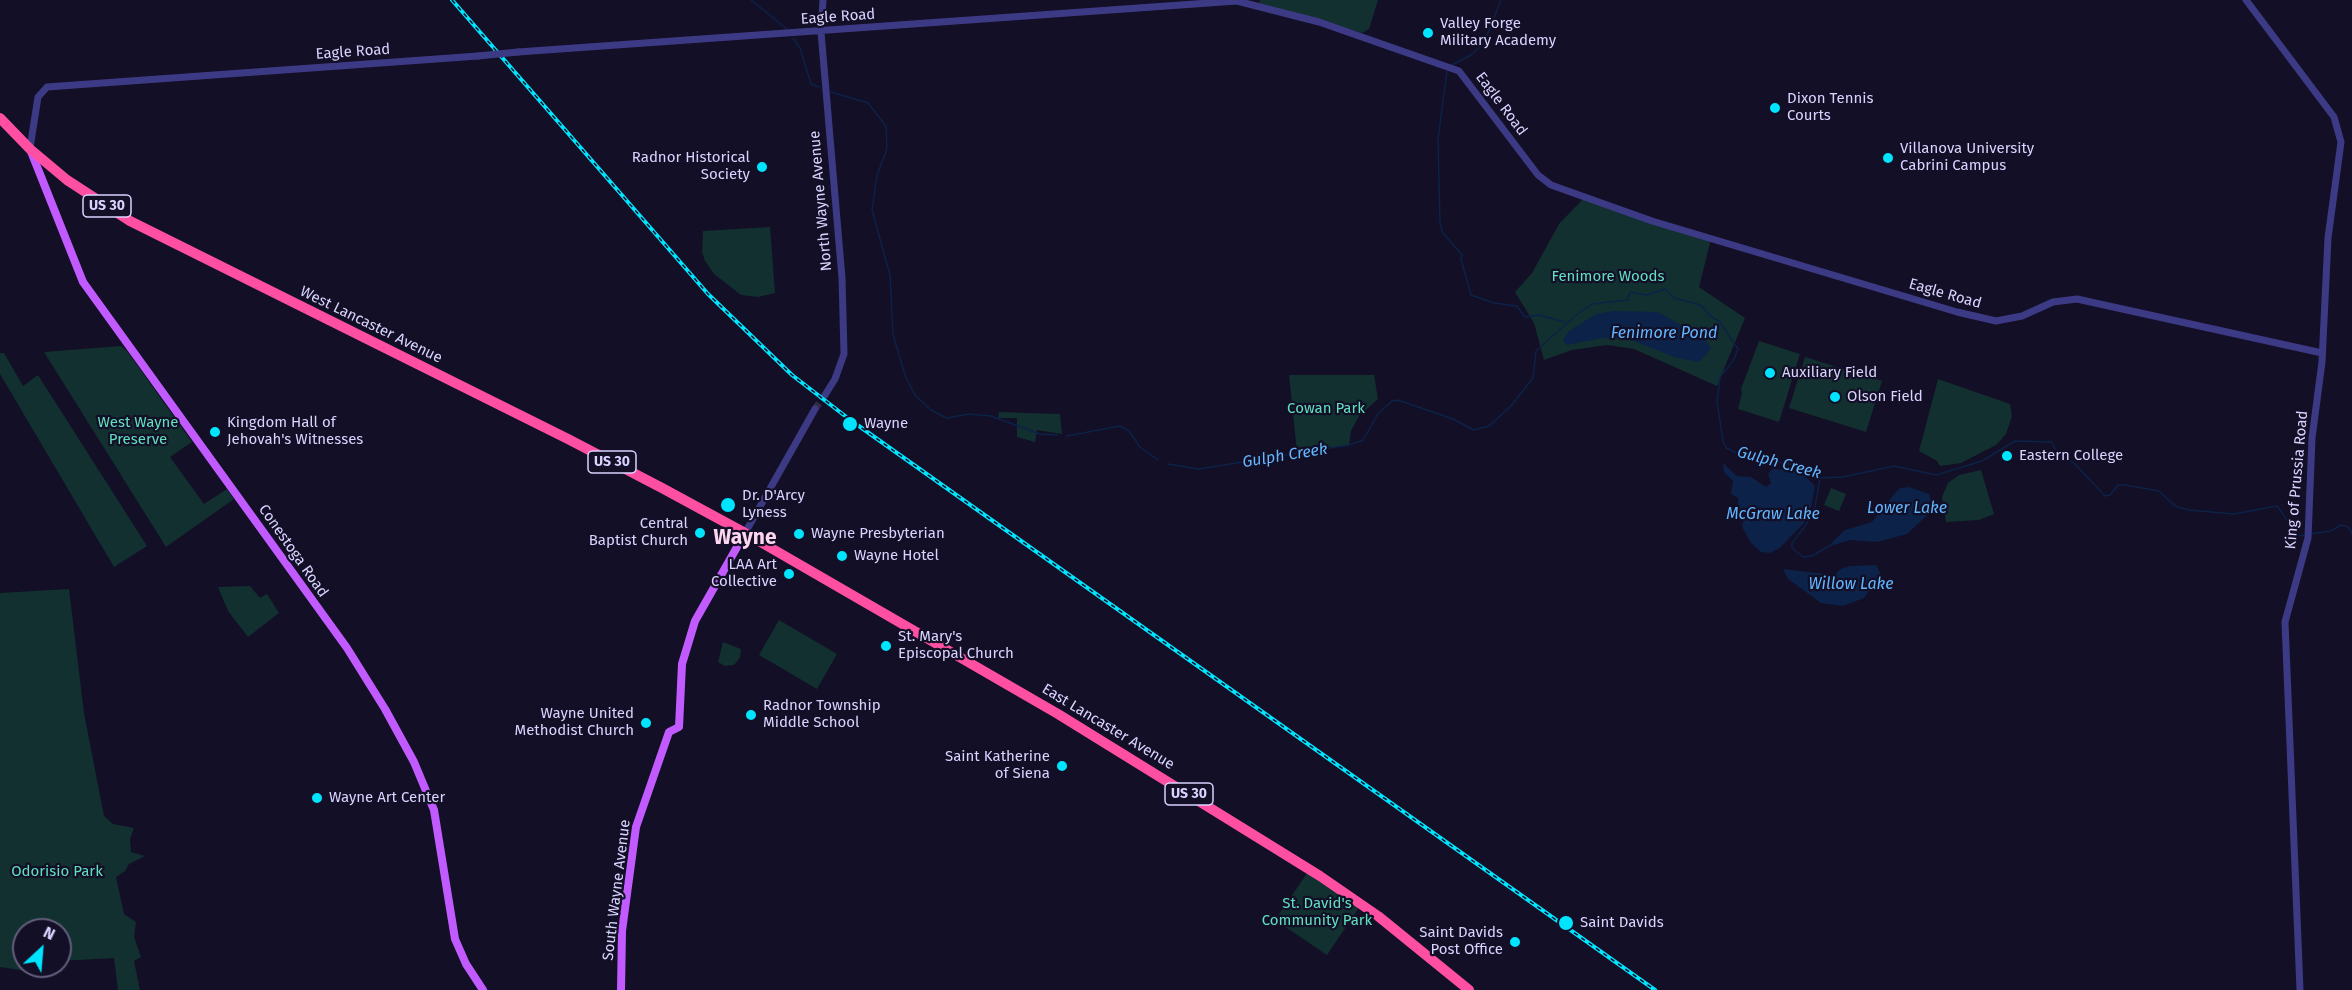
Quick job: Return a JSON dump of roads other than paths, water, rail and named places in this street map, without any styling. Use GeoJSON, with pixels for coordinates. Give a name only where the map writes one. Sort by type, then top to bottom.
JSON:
{"type":"FeatureCollection","features":[{"type":"Feature","properties":{"kind":"highway","name":"West Lancaster Avenue"},"geometry":{"type":"LineString","coordinates":[[0,118],[30,149],[67,180],[130,221],[577,443],[745,533]]}},
{"type":"Feature","properties":{"kind":"highway","name":"East Lancaster Avenue"},"geometry":{"type":"LineString","coordinates":[[745,533],[1029,697],[1275,846],[1380,917],[1469,990]]}},
{"type":"Feature","properties":{"kind":"main road","name":"Conestoga Road"},"geometry":{"type":"LineString","coordinates":[[30,149],[83,282],[347,648],[387,711],[414,762],[434,810],[455,939],[466,964],[483,990]]}},
{"type":"Feature","properties":{"kind":"main road","name":"South Wayne Avenue"},"geometry":{"type":"LineString","coordinates":[[621,990],[622,931],[636,827],[669,732],[679,727],[682,664],[695,621],[745,533]]}},
{"type":"Feature","properties":{"kind":"street","name":"North Wayne Avenue"},"geometry":{"type":"LineString","coordinates":[[823,0],[821,32],[842,278],[844,354],[835,379],[825,395]]}},
{"type":"Feature","properties":{"kind":"street","name":"King of Prussia Road"},"geometry":{"type":"LineString","coordinates":[[2246,0],[2334,117],[2340,132],[2340,156],[2328,238],[2322,353],[2312,438],[2308,533],[2284,622],[2300,990]]}},
{"type":"Feature","properties":{"kind":"street","name":"Eagle Road"},"geometry":{"type":"LineString","coordinates":[[30,149],[30,135],[38,97],[47,87],[1237,1],[1319,22],[1459,71],[1539,175],[1551,185],[1652,221],[1957,312],[1996,321],[2022,316],[2053,302],[2077,299],[2298,345],[2322,353]]}},
{"type":"Feature","properties":{"kind":"street"},"geometry":{"type":"LineString","coordinates":[[745,533],[815,408]]}},
{"type":"Feature","properties":{"kind":"water","name":"Fenimore Pond"},"geometry":{"type":"Polygon","coordinates":[[[1614,311],[1658,312],[1704,338],[1711,349],[1699,362],[1674,357],[1629,339],[1603,338],[1566,345],[1563,340],[1568,332],[1596,314],[1614,311]]]}},
{"type":"Feature","properties":{"kind":"water","name":"McGraw Lake"},"geometry":{"type":"Polygon","coordinates":[[[1723,463],[1737,476],[1751,477],[1766,487],[1771,483],[1768,474],[1772,469],[1792,470],[1805,476],[1815,486],[1810,513],[1804,523],[1780,548],[1770,553],[1761,552],[1751,543],[1742,527],[1744,517],[1738,508],[1738,498],[1731,494],[1733,481],[1724,472],[1723,463]]]}},
{"type":"Feature","properties":{"kind":"water","name":"Lower Lake"},"geometry":{"type":"Polygon","coordinates":[[[1909,487],[1929,494],[1934,509],[1907,534],[1877,542],[1850,540],[1834,545],[1832,542],[1845,530],[1872,522],[1900,488],[1909,487]]]}},
{"type":"Feature","properties":{"kind":"water","name":"Willow Lake"},"geometry":{"type":"Polygon","coordinates":[[[1876,565],[1881,574],[1864,598],[1843,606],[1821,603],[1788,579],[1783,569],[1834,575],[1850,566],[1876,565]]]}},
{"type":"Feature","properties":{"kind":"waterway","name":"Gulph Creek"},"geometry":{"type":"LineString","coordinates":[[751,0],[787,29]]}},
{"type":"Feature","properties":{"kind":"waterway"},"geometry":{"type":"LineString","coordinates":[[1452,65],[1471,55],[1484,43],[1501,0]]}},
{"type":"Feature","properties":{"kind":"waterway","name":"Gulph Creek"},"geometry":{"type":"LineString","coordinates":[[793,38],[800,48],[811,84],[819,87]]}},
{"type":"Feature","properties":{"kind":"waterway"},"geometry":{"type":"LineString","coordinates":[[1447,71],[1438,139],[1440,223],[1443,233],[1462,255],[1461,259],[1471,295],[1494,303],[1517,306],[1525,317],[1539,315],[1565,322]]}},
{"type":"Feature","properties":{"kind":"waterway","name":"Gulph Creek"},"geometry":{"type":"LineString","coordinates":[[831,92],[868,103],[886,126],[887,149],[877,175],[872,210],[890,275],[893,335],[906,378],[915,395],[931,410],[946,418],[969,414],[991,416],[1040,434],[1058,435]]}},
{"type":"Feature","properties":{"kind":"waterway","name":"Gulph Creek"},"geometry":{"type":"LineString","coordinates":[[1168,464],[1199,469],[1349,445],[1363,440],[1378,414],[1392,401],[1398,400],[1453,419],[1474,430],[1489,426],[1511,406],[1533,378],[1536,351],[1575,316],[1592,304],[1628,300],[1630,292],[1646,295],[1665,289],[1674,298],[1701,305],[1710,316],[1719,321],[1738,349],[1733,361],[1720,377],[1717,402],[1723,441],[1726,448],[1737,453],[1798,466],[1820,478],[1843,477],[1894,466],[1936,475],[1982,461],[2015,441],[2052,442],[2056,451],[2075,464],[2105,496],[2110,495],[2118,485],[2125,485],[2159,491],[2175,506],[2188,510],[2234,514],[2277,506],[2299,536],[2305,535]]}},
{"type":"Feature","properties":{"kind":"waterway","name":"Gulph Creek"},"geometry":{"type":"LineString","coordinates":[[1067,436],[1120,426],[1129,431],[1140,447],[1158,460]]}},
{"type":"Feature","properties":{"kind":"waterway"},"geometry":{"type":"LineString","coordinates":[[1820,478],[1815,507],[1806,525],[1792,543],[1792,548],[1803,557],[1812,556],[1834,543]]}},
{"type":"Feature","properties":{"kind":"waterway","name":"Gulph Creek"},"geometry":{"type":"LineString","coordinates":[[2310,534],[2331,531],[2341,525],[2348,527],[2352,533]]}},
{"type":"Feature","properties":{"kind":"tunnel"},"geometry":{"type":"LineString","coordinates":[[815,409],[825,395]]}},
{"type":"Feature","properties":{"kind":"railway"},"geometry":{"type":"LineString","coordinates":[[452,0],[708,294],[792,375],[849,419],[1655,990]]}},
{"type":"Feature","properties":{"kind":"place","name":"Valley Forge Military Academy"},"geometry":{"type":"Point","coordinates":[1428,33]}},
{"type":"Feature","properties":{"kind":"place","name":"Dixon Tennis Courts"},"geometry":{"type":"Point","coordinates":[1775,108]}},
{"type":"Feature","properties":{"kind":"place","name":"Villanova University Cabrini Campus"},"geometry":{"type":"Point","coordinates":[1888,158]}},
{"type":"Feature","properties":{"kind":"place","name":"Radnor Historical Society"},"geometry":{"type":"Point","coordinates":[762,167]}},
{"type":"Feature","properties":{"kind":"place","name":"Auxiliary Field"},"geometry":{"type":"Point","coordinates":[1770,373]}},
{"type":"Feature","properties":{"kind":"place","name":"Olson Field"},"geometry":{"type":"Point","coordinates":[1835,397]}},
{"type":"Feature","properties":{"kind":"place","name":"Wayne"},"geometry":{"type":"Point","coordinates":[850,424]}},
{"type":"Feature","properties":{"kind":"place","name":"Kingdom Hall of Jehovah's Witnesses"},"geometry":{"type":"Point","coordinates":[215,432]}},
{"type":"Feature","properties":{"kind":"place","name":"Eastern College"},"geometry":{"type":"Point","coordinates":[2007,456]}},
{"type":"Feature","properties":{"kind":"place","name":"Dr. D'Arcy Lyness"},"geometry":{"type":"Point","coordinates":[728,505]}},
{"type":"Feature","properties":{"kind":"place","name":"Central Baptist Church"},"geometry":{"type":"Point","coordinates":[700,533]}},
{"type":"Feature","properties":{"kind":"place","name":"Wayne Presbyterian"},"geometry":{"type":"Point","coordinates":[799,534]}},
{"type":"Feature","properties":{"kind":"place","name":"Wayne Hotel"},"geometry":{"type":"Point","coordinates":[842,556]}},
{"type":"Feature","properties":{"kind":"place","name":"LAA Art Collective"},"geometry":{"type":"Point","coordinates":[789,574]}},
{"type":"Feature","properties":{"kind":"place","name":"St. Mary's Episcopal Church"},"geometry":{"type":"Point","coordinates":[886,646]}},
{"type":"Feature","properties":{"kind":"place","name":"Radnor Township Middle School"},"geometry":{"type":"Point","coordinates":[751,715]}},
{"type":"Feature","properties":{"kind":"place","name":"Wayne United Methodist Church"},"geometry":{"type":"Point","coordinates":[646,723]}},
{"type":"Feature","properties":{"kind":"place","name":"Saint Katherine of Siena"},"geometry":{"type":"Point","coordinates":[1062,766]}},
{"type":"Feature","properties":{"kind":"place","name":"Wayne Art Center"},"geometry":{"type":"Point","coordinates":[317,798]}},
{"type":"Feature","properties":{"kind":"place","name":"Saint Davids"},"geometry":{"type":"Point","coordinates":[1566,923]}},
{"type":"Feature","properties":{"kind":"place","name":"Saint Davids Post Office"},"geometry":{"type":"Point","coordinates":[1515,942]}},
{"type":"Feature","properties":{"kind":"district","name":"Wayne"},"geometry":{"type":"Point","coordinates":[745,538]}},
{"type":"Feature","properties":{"kind":"park label","name":"Fenimore Woods"},"geometry":{"type":"Point","coordinates":[1608,277]}},
{"type":"Feature","properties":{"kind":"park label","name":"Cowan Park"},"geometry":{"type":"Point","coordinates":[1326,409]}},
{"type":"Feature","properties":{"kind":"park label","name":"West Wayne Preserve"},"geometry":{"type":"Point","coordinates":[138,432]}},
{"type":"Feature","properties":{"kind":"park label","name":"Odorisio Park"},"geometry":{"type":"Point","coordinates":[57,872]}},
{"type":"Feature","properties":{"kind":"park label","name":"St. David's Community Park"},"geometry":{"type":"Point","coordinates":[1317,912]}}]}
